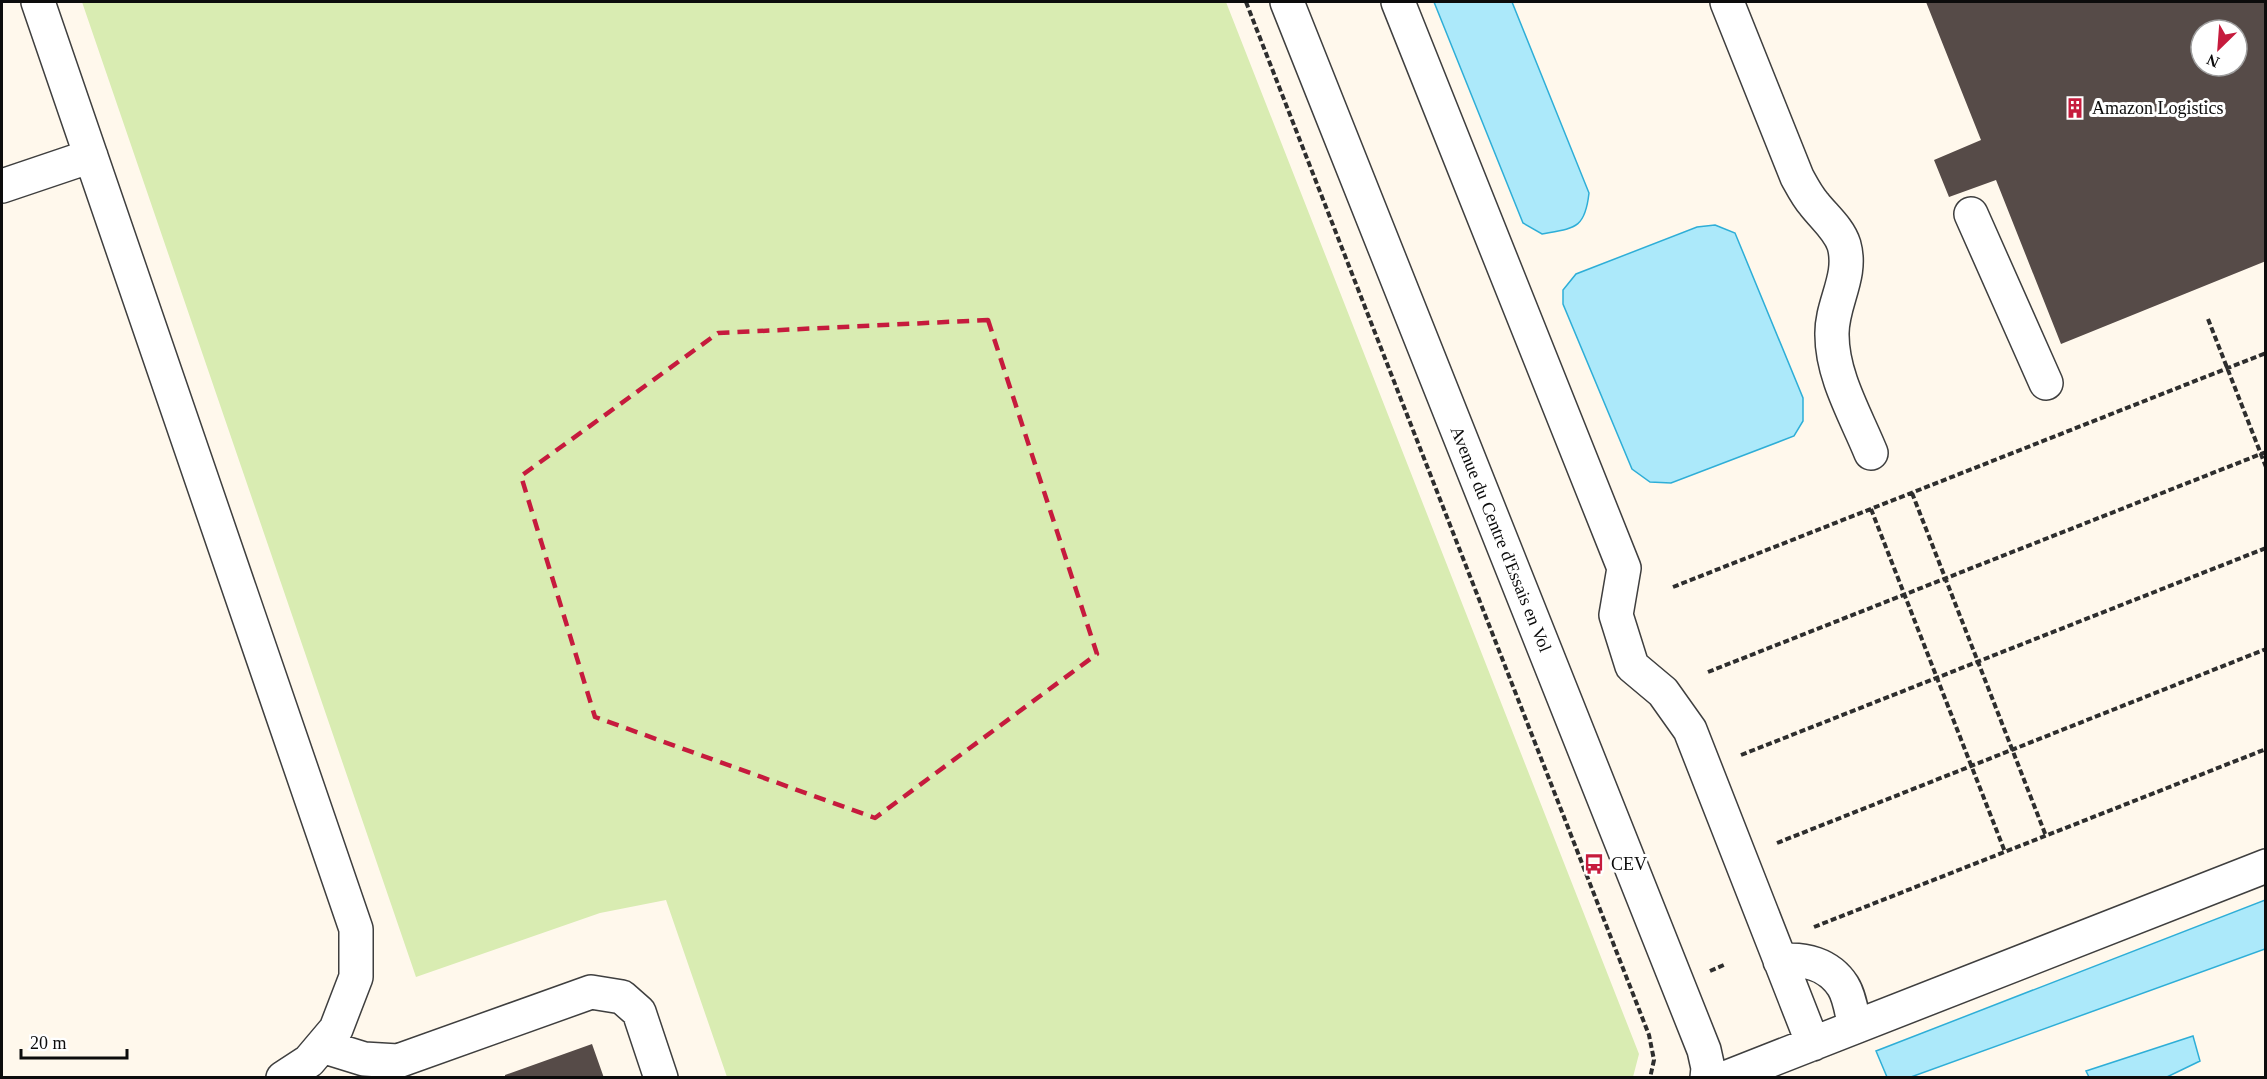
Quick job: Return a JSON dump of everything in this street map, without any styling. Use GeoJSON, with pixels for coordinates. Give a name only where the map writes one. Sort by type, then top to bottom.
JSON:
{"type":"FeatureCollection","features":[{"type":"Feature","properties":{"kind":"street"},"geometry":{"type":"LineString","coordinates":[[38,2],[356,929],[356,977],[336,1029],[309,1061],[283,1077]]}},
{"type":"Feature","properties":{"kind":"street","name":"Avenue du Centre d'Essais en Vol"},"geometry":{"type":"LineString","coordinates":[[1287,2],[1704,1050],[1708,1068],[1707,1077]]}},
{"type":"Feature","properties":{"kind":"street"},"geometry":{"type":"LineString","coordinates":[[1398,2],[1624,568],[1616,615],[1632,666],[1663,692],[1690,730],[1813,1044]]}},
{"type":"Feature","properties":{"kind":"street"},"geometry":{"type":"LineString","coordinates":[[1727,2],[1797,177],[1812,203],[1831,224],[1843,243],[1847,261],[1844,284],[1835,310],[1832,334],[1834,364],[1871,453]]}},
{"type":"Feature","properties":{"kind":"street"},"geometry":{"type":"LineString","coordinates":[[2,186],[91,156]]}},
{"type":"Feature","properties":{"kind":"street"},"geometry":{"type":"LineString","coordinates":[[1971,214],[2046,383]]}},
{"type":"Feature","properties":{"kind":"street"},"geometry":{"type":"LineString","coordinates":[[1725,1077],[2265,866]]}},
{"type":"Feature","properties":{"kind":"street"},"geometry":{"type":"LineString","coordinates":[[1780,961],[1797,959],[1822,966],[1843,986],[1856,1027]]}},
{"type":"Feature","properties":{"kind":"street"},"geometry":{"type":"LineString","coordinates":[[322,1046],[363,1059],[398,1061],[591,992],[621,997],[639,1012],[661,1077]]}},
{"type":"Feature","properties":{"kind":"path"},"geometry":{"type":"LineString","coordinates":[[1246,2],[1648,1035],[1654,1060],[1650,1077]]}},
{"type":"Feature","properties":{"kind":"path"},"geometry":{"type":"LineString","coordinates":[[2208,319],[2263,453],[2265,466]]}},
{"type":"Feature","properties":{"kind":"path"},"geometry":{"type":"LineString","coordinates":[[1673,587],[2265,353]]}},
{"type":"Feature","properties":{"kind":"path"},"geometry":{"type":"LineString","coordinates":[[1708,672],[2263,453]]}},
{"type":"Feature","properties":{"kind":"path"},"geometry":{"type":"LineString","coordinates":[[1912,493],[2046,836]]}},
{"type":"Feature","properties":{"kind":"path"},"geometry":{"type":"LineString","coordinates":[[1871,509],[2005,852]]}},
{"type":"Feature","properties":{"kind":"path"},"geometry":{"type":"LineString","coordinates":[[1741,755],[2265,548]]}},
{"type":"Feature","properties":{"kind":"path"},"geometry":{"type":"LineString","coordinates":[[1777,843],[2265,649]]}},
{"type":"Feature","properties":{"kind":"path"},"geometry":{"type":"LineString","coordinates":[[1812,928],[2265,749]]}},
{"type":"Feature","properties":{"kind":"highlighted area"},"geometry":{"type":"Polygon","coordinates":[[[988,320],[1097,654],[875,818],[595,717],[521,476],[718,333],[988,320]]]}},
{"type":"Feature","properties":{"kind":"green space"},"geometry":{"type":"Polygon","coordinates":[[[82,2],[1226,2],[1639,1054],[1633,1077],[727,1077],[666,900],[600,913],[416,977],[82,2]]]}},
{"type":"Feature","properties":{"kind":"water"},"geometry":{"type":"Polygon","coordinates":[[[1434,2],[1512,2],[1589,193],[1585,214],[1576,225],[1542,234],[1523,223],[1434,2]]]}},
{"type":"Feature","properties":{"kind":"water"},"geometry":{"type":"Polygon","coordinates":[[[1715,225],[1735,233],[1803,398],[1803,421],[1794,436],[1671,483],[1650,482],[1632,469],[1563,304],[1563,290],[1576,274],[1697,227],[1715,225]]]}},
{"type":"Feature","properties":{"kind":"water"},"geometry":{"type":"Polygon","coordinates":[[[2265,900],[2265,949],[1911,1077],[1887,1077],[1876,1051],[2265,900]]]}},
{"type":"Feature","properties":{"kind":"water"},"geometry":{"type":"Polygon","coordinates":[[[2193,1036],[2200,1061],[2167,1077],[2089,1077],[2086,1071],[2193,1036]]]}},
{"type":"Feature","properties":{"kind":"building"},"geometry":{"type":"Polygon","coordinates":[[[1926,2],[2266,2],[2266,261],[2061,344],[1996,180],[1949,197],[1934,160],[1981,140],[1926,2]]]}},
{"type":"Feature","properties":{"kind":"building"},"geometry":{"type":"Polygon","coordinates":[[[592,1044],[604,1078],[505,1078],[505,1075],[592,1044]]]}},
{"type":"Feature","properties":{"kind":"place","name":"Amazon Logistics"},"geometry":{"type":"Point","coordinates":[2075,108]}},
{"type":"Feature","properties":{"kind":"place","name":"CEV"},"geometry":{"type":"Point","coordinates":[1594,864]}}]}
